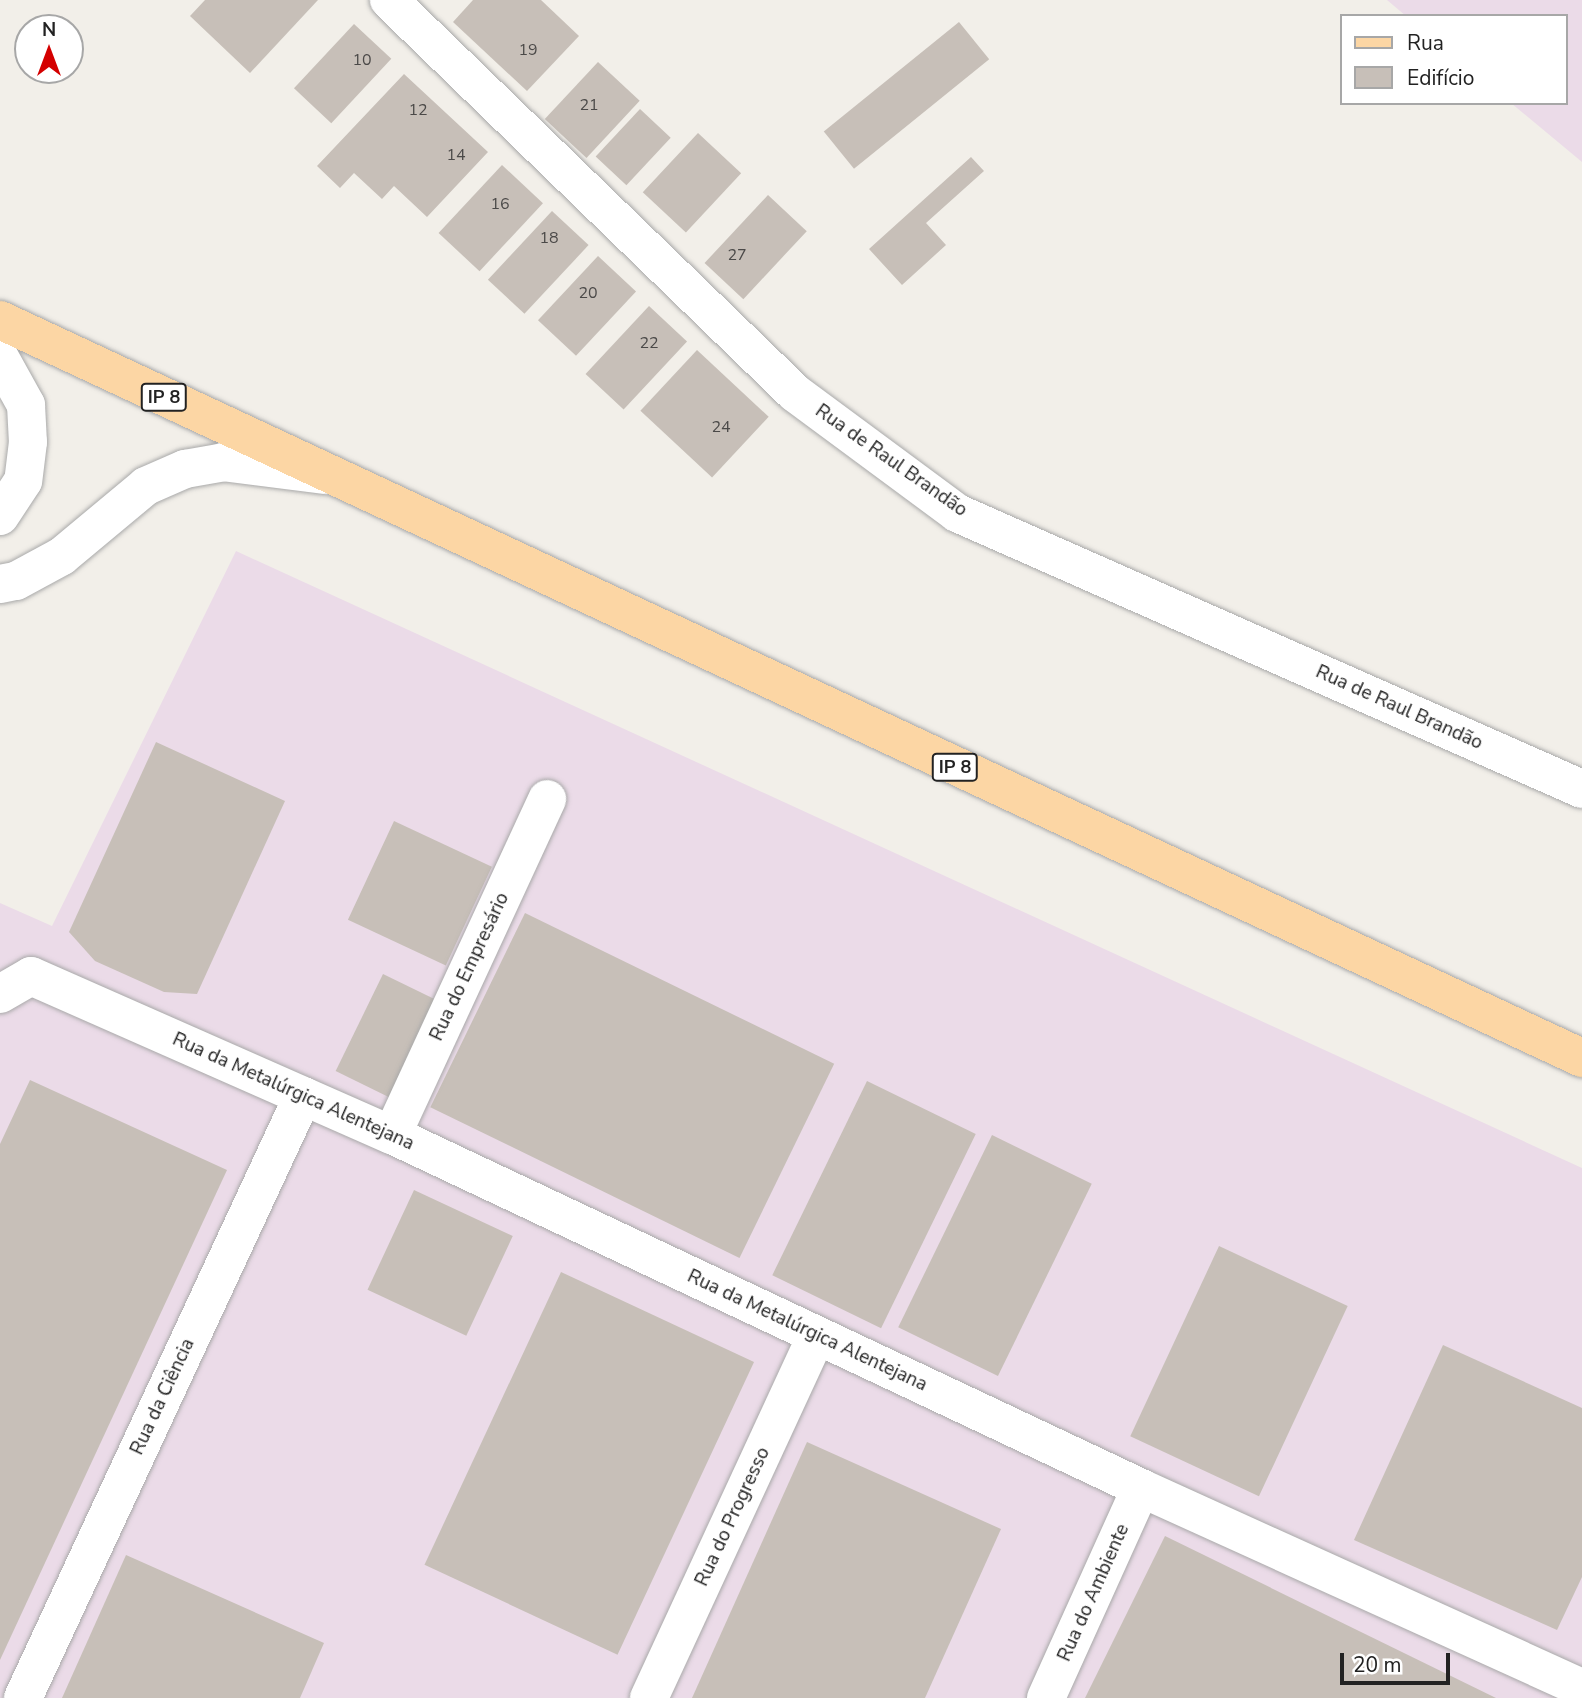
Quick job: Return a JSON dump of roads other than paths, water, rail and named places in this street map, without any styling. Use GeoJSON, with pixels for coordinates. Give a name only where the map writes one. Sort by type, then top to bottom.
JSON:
{"type":"FeatureCollection","features":[{"type":"Feature","properties":{"kind":"main road","name":"IP 8"},"geometry":{"type":"LineString","coordinates":[[0,320],[1582,1058]]}},
{"type":"Feature","properties":{"kind":"street","name":"Rua de Raul Brandão"},"geometry":{"type":"LineString","coordinates":[[389,0],[795,393],[957,513],[1582,789]]}},
{"type":"Feature","properties":{"kind":"street"},"geometry":{"type":"LineString","coordinates":[[0,358],[26,405],[28,442],[23,481],[0,516]]}},
{"type":"Feature","properties":{"kind":"street"},"geometry":{"type":"LineString","coordinates":[[0,584],[16,581],[62,555],[146,486],[185,468],[223,462],[328,475]]}},
{"type":"Feature","properties":{"kind":"street","name":"Rua do Empresário"},"geometry":{"type":"LineString","coordinates":[[392,1135],[547,799]]}},
{"type":"Feature","properties":{"kind":"street","name":"Rua da Metalúrgica Alentejana"},"geometry":{"type":"LineString","coordinates":[[16,985],[303,1096],[392,1135],[1141,1488],[1582,1688]]}},
{"type":"Feature","properties":{"kind":"street","name":"Rua da Ciência"},"geometry":{"type":"LineString","coordinates":[[23,1698],[303,1096]]}},
{"type":"Feature","properties":{"kind":"street","name":"Rua do Progresso"},"geometry":{"type":"LineString","coordinates":[[649,1698],[816,1336]]}},
{"type":"Feature","properties":{"kind":"street","name":"Rua do Ambiente"},"geometry":{"type":"LineString","coordinates":[[1046,1698],[1141,1488]]}}]}
